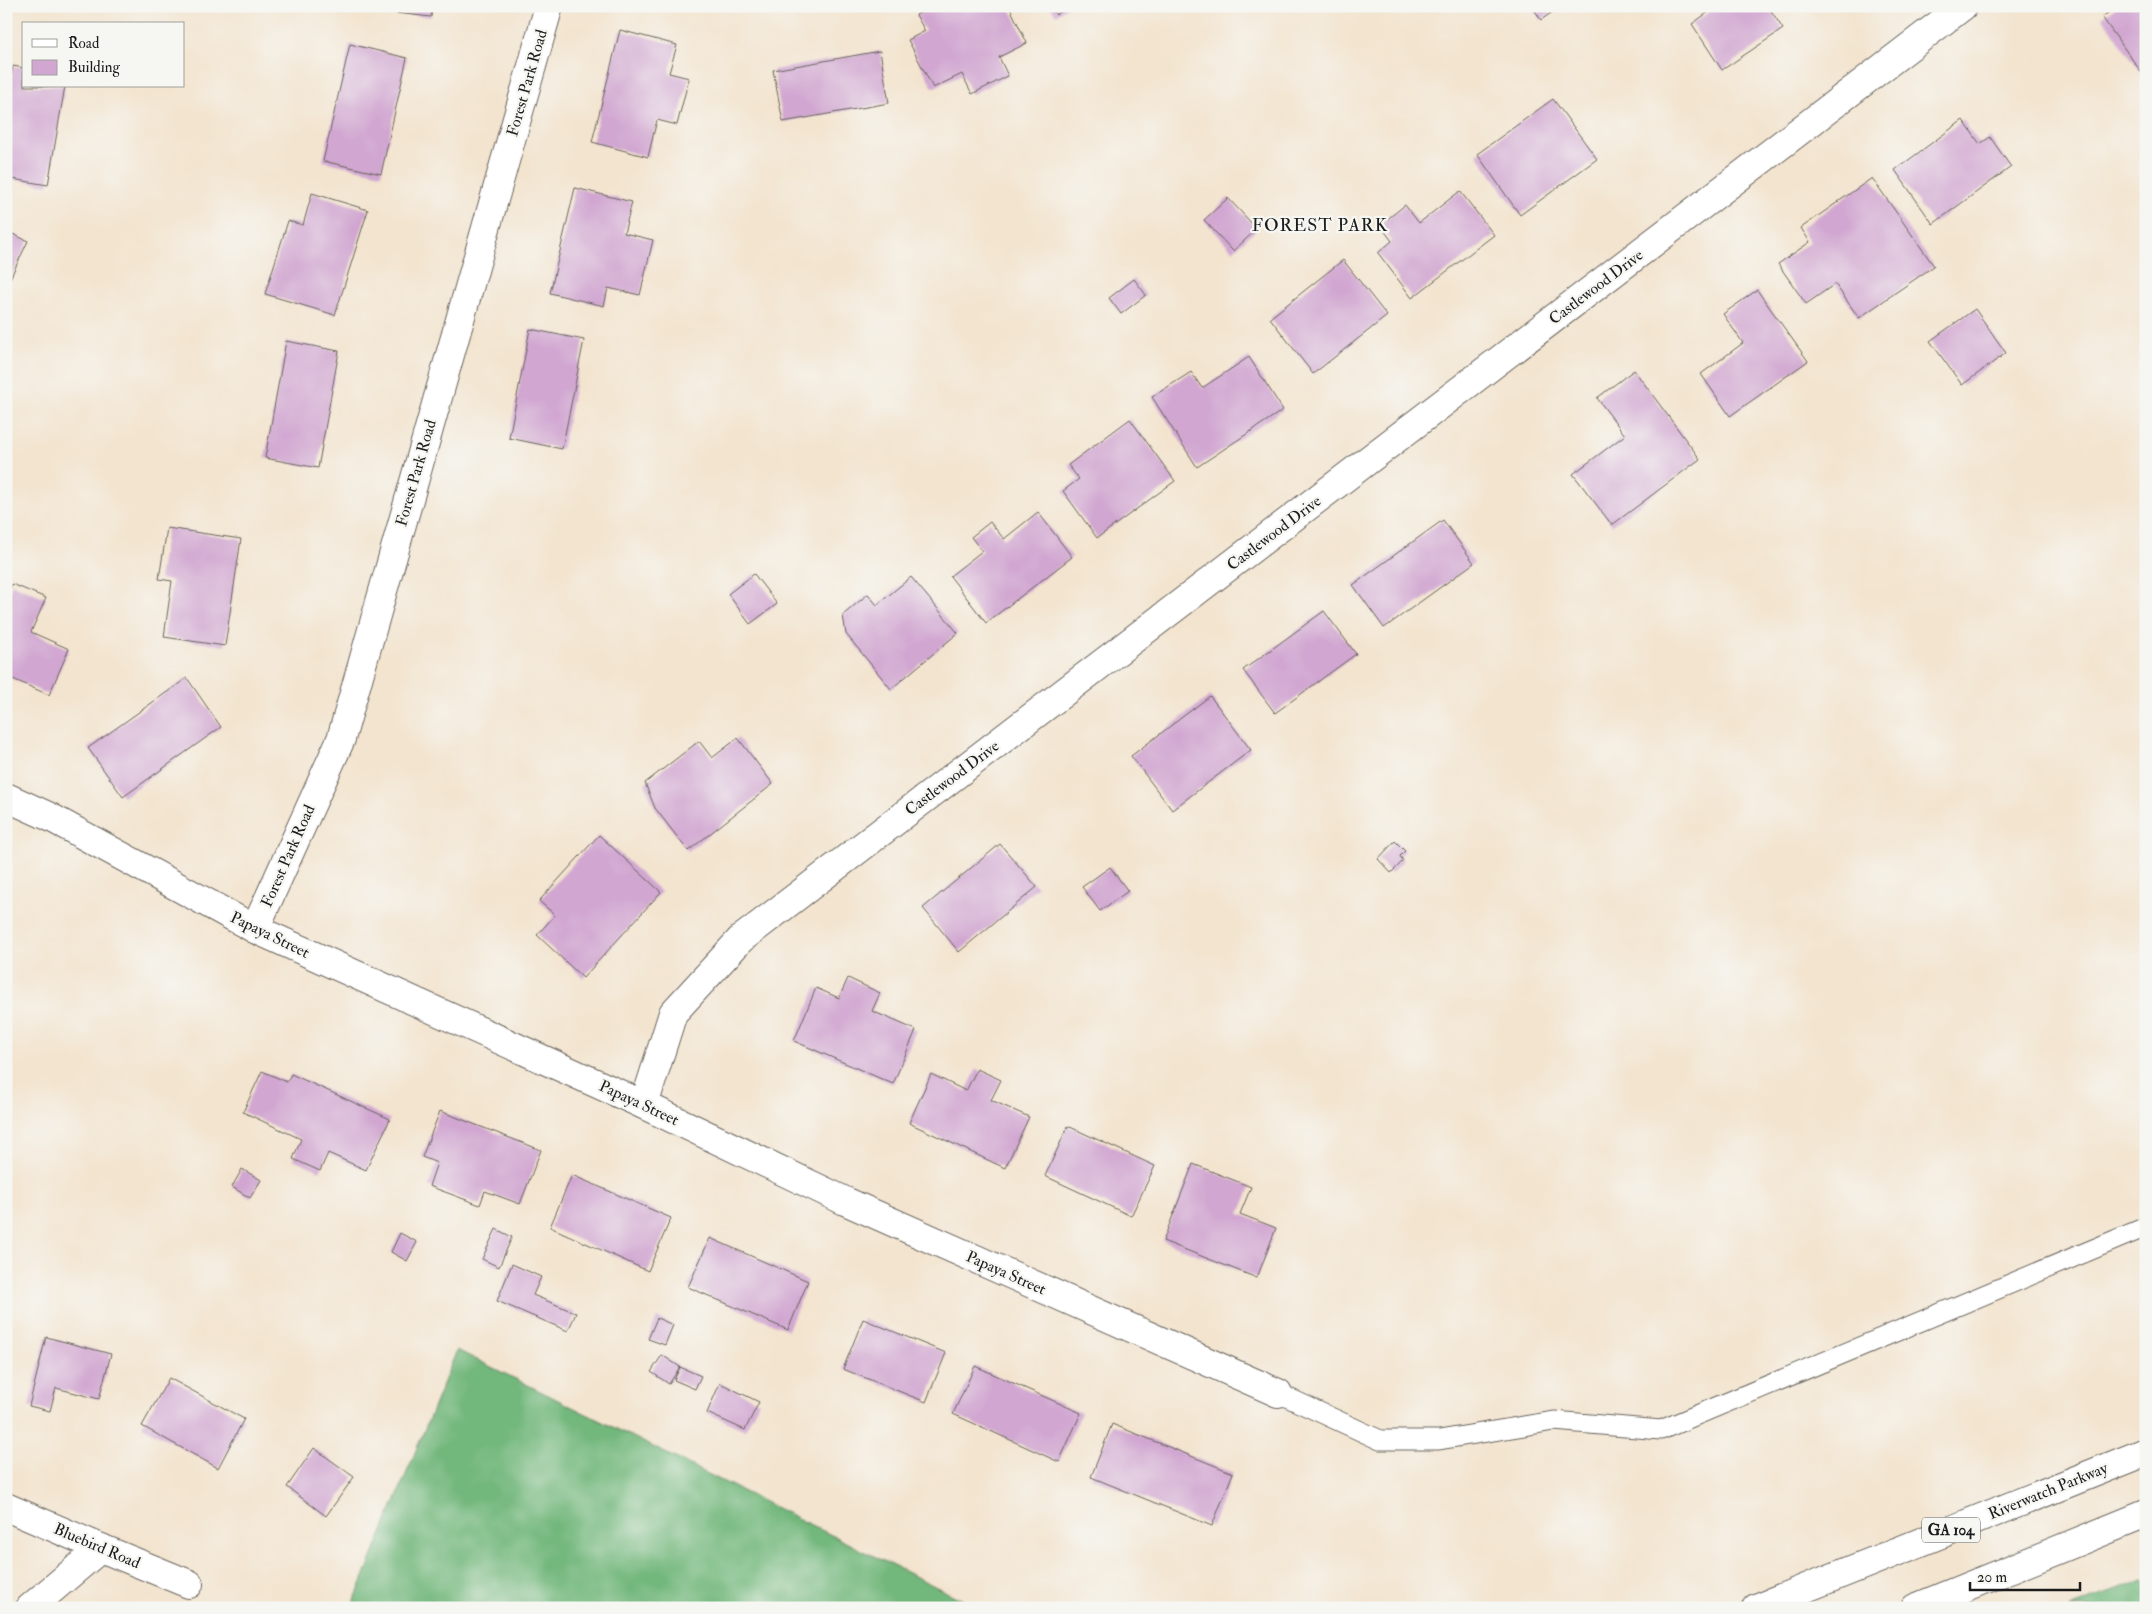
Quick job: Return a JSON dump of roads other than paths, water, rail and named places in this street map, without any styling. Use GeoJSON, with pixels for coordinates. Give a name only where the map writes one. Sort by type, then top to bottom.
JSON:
{"type":"FeatureCollection","features":[{"type":"Feature","properties":{"kind":"street","name":"Forest Park Road"},"geometry":{"type":"LineString","coordinates":[[255,929],[341,739],[549,6]]}},
{"type":"Feature","properties":{"kind":"street","name":"Castlewood Drive"},"geometry":{"type":"LineString","coordinates":[[644,1105],[672,1013],[740,939],[1963,6]]}},
{"type":"Feature","properties":{"kind":"street","name":"Papaya Street"},"geometry":{"type":"LineString","coordinates":[[6,797],[50,817],[255,929],[644,1105],[845,1201],[1278,1393]]}},
{"type":"Feature","properties":{"kind":"street","name":"Riverwatch Parkway"},"geometry":{"type":"LineString","coordinates":[[1756,1608],[2146,1452]]}},
{"type":"Feature","properties":{"kind":"street","name":"Bluebird Road"},"geometry":{"type":"LineString","coordinates":[[6,1507],[189,1584]]}},
{"type":"Feature","properties":{"kind":"street"},"geometry":{"type":"LineString","coordinates":[[1915,1608],[2146,1514]]}},
{"type":"Feature","properties":{"kind":"street"},"geometry":{"type":"LineString","coordinates":[[30,1608],[101,1548]]}},
{"type":"Feature","properties":{"kind":"lane"},"geometry":{"type":"LineString","coordinates":[[1278,1393],[1380,1440],[1439,1440],[1554,1421],[1661,1430],[2146,1227]]}},
{"type":"Feature","properties":{"kind":"district","name":"FOREST PARK"},"geometry":{"type":"Point","coordinates":[1320,225]}}]}
